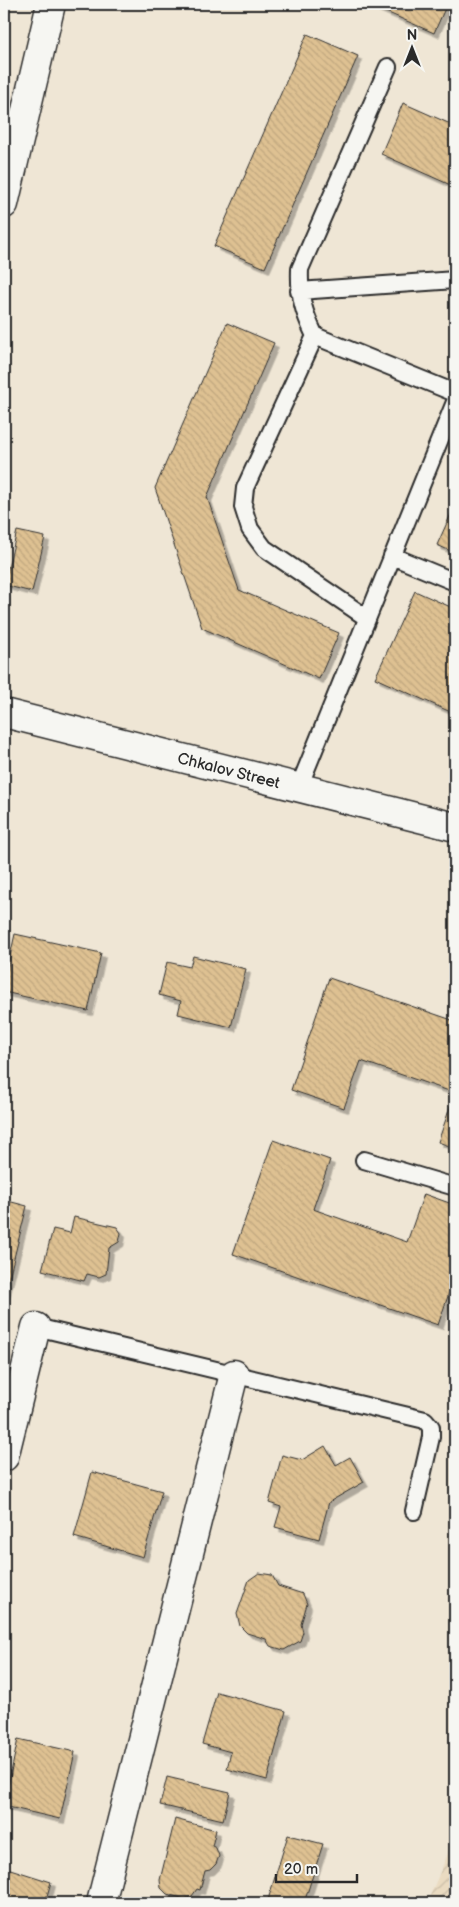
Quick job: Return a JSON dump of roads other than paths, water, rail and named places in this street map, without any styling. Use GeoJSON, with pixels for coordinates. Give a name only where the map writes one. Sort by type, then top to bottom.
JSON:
{"type":"FeatureCollection","features":[{"type":"Feature","properties":{"kind":"street"},"geometry":{"type":"LineString","coordinates":[[4,204],[50,4]]}},
{"type":"Feature","properties":{"kind":"street","name":"Chkalov Street"},"geometry":{"type":"LineString","coordinates":[[4,713],[455,827]]}},
{"type":"Feature","properties":{"kind":"street"},"geometry":{"type":"LineString","coordinates":[[4,1457],[36,1327]]}},
{"type":"Feature","properties":{"kind":"street"},"geometry":{"type":"LineString","coordinates":[[101,1903],[234,1374]]}},
{"type":"Feature","properties":{"kind":"lane"},"geometry":{"type":"LineString","coordinates":[[388,67],[300,269],[299,291],[305,314],[315,336],[455,393]]}},
{"type":"Feature","properties":{"kind":"lane"},"geometry":{"type":"LineString","coordinates":[[299,291],[455,280]]}},
{"type":"Feature","properties":{"kind":"lane"},"geometry":{"type":"LineString","coordinates":[[315,336],[245,488],[243,507],[250,529],[264,548],[367,618]]}},
{"type":"Feature","properties":{"kind":"lane"},"geometry":{"type":"LineString","coordinates":[[298,788],[455,402]]}},
{"type":"Feature","properties":{"kind":"lane"},"geometry":{"type":"LineString","coordinates":[[392,556],[455,582]]}},
{"type":"Feature","properties":{"kind":"lane"},"geometry":{"type":"LineString","coordinates":[[364,1160],[455,1188]]}},
{"type":"Feature","properties":{"kind":"lane"},"geometry":{"type":"LineString","coordinates":[[36,1327],[425,1420],[431,1427],[431,1437],[414,1511]]}}]}
